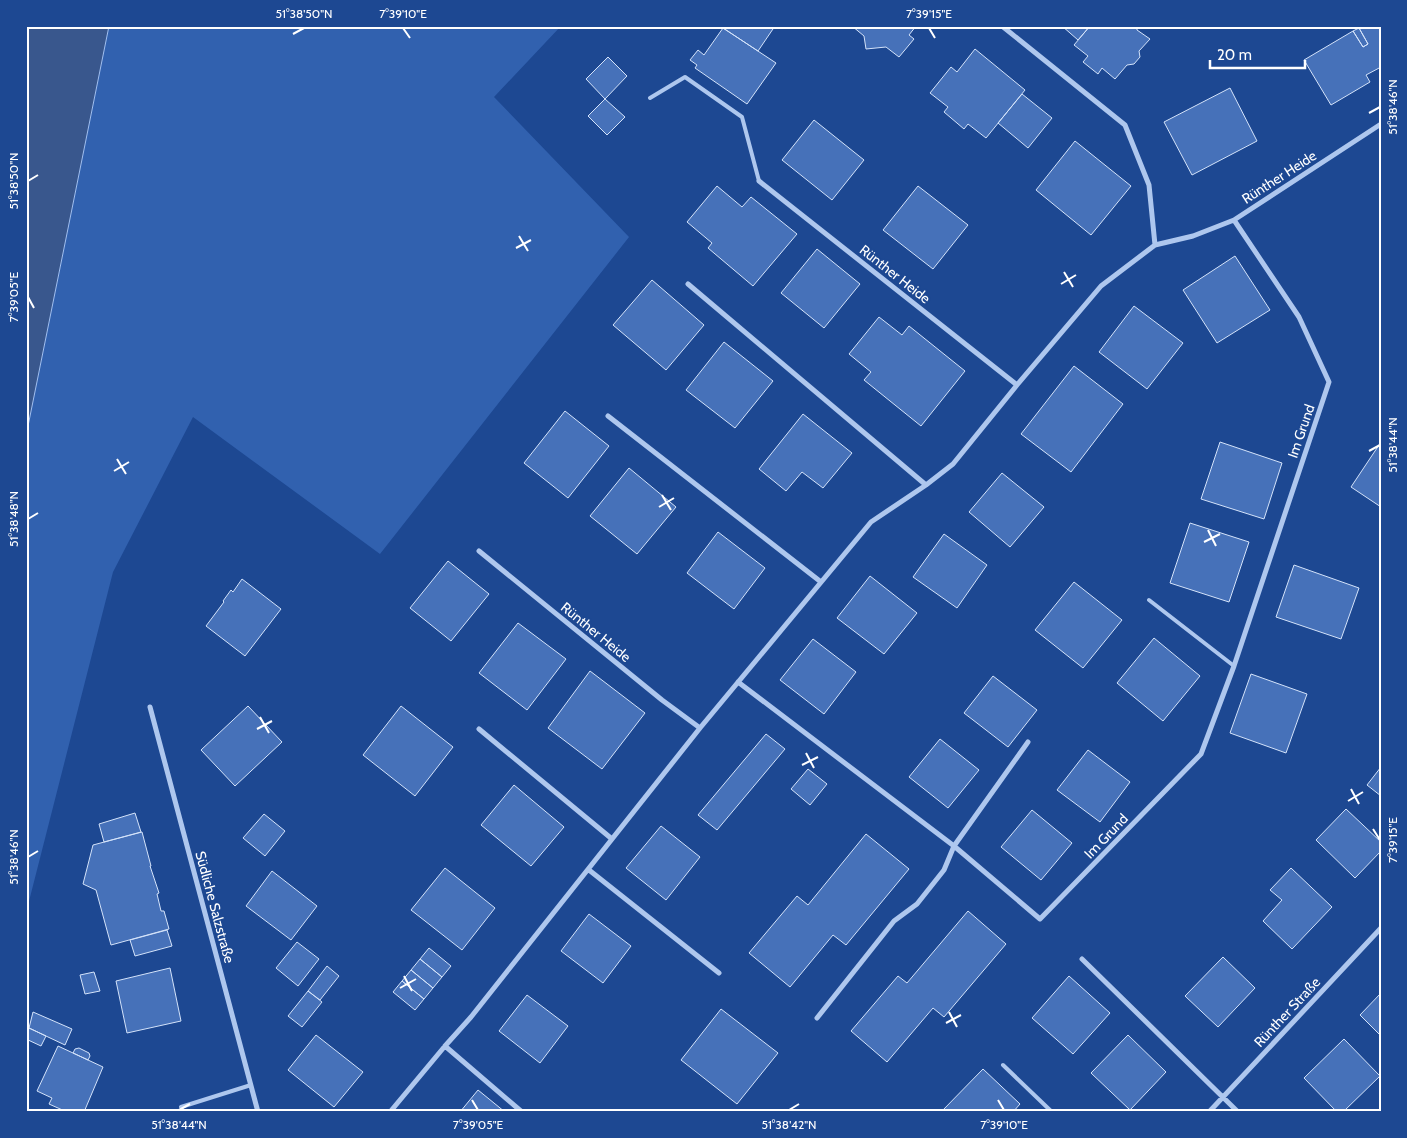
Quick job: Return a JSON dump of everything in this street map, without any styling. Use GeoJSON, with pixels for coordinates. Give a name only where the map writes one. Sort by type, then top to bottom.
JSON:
{"type":"FeatureCollection","features":[{"type":"Feature","properties":{"kind":"street"},"geometry":{"type":"LineString","coordinates":[[1002,26],[1125,125],[1149,185],[1156,245]]}},
{"type":"Feature","properties":{"kind":"street","name":"Rünther Heide"},"geometry":{"type":"LineString","coordinates":[[390,1112],[471,1018],[700,728],[870,522],[926,485],[953,464],[1101,286],[1156,245],[1193,236],[1234,220],[1381,124]]}},
{"type":"Feature","properties":{"kind":"street","name":"Rünther Heide"},"geometry":{"type":"LineString","coordinates":[[760,181],[1017,385]]}},
{"type":"Feature","properties":{"kind":"street","name":"Im Grund"},"geometry":{"type":"LineString","coordinates":[[738,682],[954,846],[1040,919],[1201,754],[1234,666],[1330,382],[1299,317],[1234,220]]}},
{"type":"Feature","properties":{"kind":"street"},"geometry":{"type":"LineString","coordinates":[[688,284],[926,485]]}},
{"type":"Feature","properties":{"kind":"street"},"geometry":{"type":"LineString","coordinates":[[608,416],[820,582]]}},
{"type":"Feature","properties":{"kind":"street","name":"Rünther Heide"},"geometry":{"type":"LineString","coordinates":[[479,551],[662,700],[700,728]]}},
{"type":"Feature","properties":{"kind":"street","name":"Südliche Salzstraße"},"geometry":{"type":"LineString","coordinates":[[150,707],[258,1112]]}},
{"type":"Feature","properties":{"kind":"street"},"geometry":{"type":"LineString","coordinates":[[479,729],[612,839]]}},
{"type":"Feature","properties":{"kind":"street"},"geometry":{"type":"LineString","coordinates":[[817,1018],[894,921],[917,904],[944,870],[954,846],[1028,742]]}},
{"type":"Feature","properties":{"kind":"street"},"geometry":{"type":"LineString","coordinates":[[589,870],[719,972]]}},
{"type":"Feature","properties":{"kind":"street","name":"Rünther Straße"},"geometry":{"type":"LineString","coordinates":[[1209,1112],[1381,928]]}},
{"type":"Feature","properties":{"kind":"street"},"geometry":{"type":"LineString","coordinates":[[1082,959],[1238,1112]]}},
{"type":"Feature","properties":{"kind":"street"},"geometry":{"type":"LineString","coordinates":[[445,1046],[522,1112]]}},
{"type":"Feature","properties":{"kind":"lane"},"geometry":{"type":"LineString","coordinates":[[650,98],[685,77],[742,117],[760,181]]}},
{"type":"Feature","properties":{"kind":"lane"},"geometry":{"type":"LineString","coordinates":[[1149,600],[1234,666]]}},
{"type":"Feature","properties":{"kind":"lane"},"geometry":{"type":"LineString","coordinates":[[1003,1065],[1052,1112]]}},
{"type":"Feature","properties":{"kind":"lane"},"geometry":{"type":"LineString","coordinates":[[181,1107],[251,1085]]}},
{"type":"Feature","properties":{"kind":"shaded area"},"geometry":{"type":"Polygon","coordinates":[[[26,26],[109,26],[26,436],[26,26]]]}},
{"type":"Feature","properties":{"kind":"shaded area"},"geometry":{"type":"Polygon","coordinates":[[[109,26],[561,26],[494,97],[629,237],[380,554],[193,417],[113,572],[26,913],[26,436],[109,26]]]}},
{"type":"Feature","properties":{"kind":"building"},"geometry":{"type":"Polygon","coordinates":[[[724,26],[775,26],[758,51],[723,28],[724,26]]]}},
{"type":"Feature","properties":{"kind":"building"},"geometry":{"type":"Polygon","coordinates":[[[852,26],[916,26],[909,35],[914,39],[899,57],[886,47],[866,49],[864,36],[852,26]]]}},
{"type":"Feature","properties":{"kind":"building"},"geometry":{"type":"Polygon","coordinates":[[[1062,26],[1090,26],[1078,40],[1062,26]]]}},
{"type":"Feature","properties":{"kind":"building"},"geometry":{"type":"Polygon","coordinates":[[[1090,26],[1137,26],[1137,30],[1150,39],[1139,51],[1140,57],[1134,64],[1127,65],[1115,79],[1102,68],[1098,74],[1083,62],[1088,56],[1074,45],[1090,26]]]}},
{"type":"Feature","properties":{"kind":"building"},"geometry":{"type":"Polygon","coordinates":[[[1362,26],[1381,26],[1381,67],[1366,75],[1370,82],[1331,105],[1304,60],[1353,31],[1363,47],[1368,44],[1359,28],[1362,26]]]}},
{"type":"Feature","properties":{"kind":"building"},"geometry":{"type":"Polygon","coordinates":[[[723,28],[776,63],[747,104],[695,68],[697,65],[690,60],[698,50],[704,55],[723,28]]]}},
{"type":"Feature","properties":{"kind":"building"},"geometry":{"type":"Polygon","coordinates":[[[1359,28],[1368,44],[1363,47],[1353,31],[1359,28]]]}},
{"type":"Feature","properties":{"kind":"building"},"geometry":{"type":"Polygon","coordinates":[[[975,49],[1025,90],[986,138],[968,124],[964,129],[944,112],[948,107],[930,93],[951,67],[957,72],[975,49]]]}},
{"type":"Feature","properties":{"kind":"building"},"geometry":{"type":"Polygon","coordinates":[[[608,57],[627,76],[605,99],[586,79],[608,57]]]}},
{"type":"Feature","properties":{"kind":"building"},"geometry":{"type":"Polygon","coordinates":[[[1230,88],[1257,141],[1192,175],[1164,122],[1230,88]]]}},
{"type":"Feature","properties":{"kind":"building"},"geometry":{"type":"Polygon","coordinates":[[[1022,94],[1052,118],[1028,148],[998,123],[1022,94]]]}},
{"type":"Feature","properties":{"kind":"building"},"geometry":{"type":"Polygon","coordinates":[[[605,99],[625,117],[607,135],[588,116],[605,99]]]}},
{"type":"Feature","properties":{"kind":"building"},"geometry":{"type":"Polygon","coordinates":[[[814,120],[864,160],[832,200],[782,160],[814,120]]]}},
{"type":"Feature","properties":{"kind":"building"},"geometry":{"type":"Polygon","coordinates":[[[1075,141],[1131,186],[1091,235],[1036,190],[1075,141]]]}},
{"type":"Feature","properties":{"kind":"building"},"geometry":{"type":"Polygon","coordinates":[[[717,186],[742,207],[751,197],[797,234],[753,286],[708,248],[712,243],[687,222],[717,186]]]}},
{"type":"Feature","properties":{"kind":"building"},"geometry":{"type":"Polygon","coordinates":[[[918,186],[968,225],[933,269],[883,230],[918,186]]]}},
{"type":"Feature","properties":{"kind":"building"},"geometry":{"type":"Polygon","coordinates":[[[817,249],[860,284],[824,328],[781,293],[817,249]]]}},
{"type":"Feature","properties":{"kind":"building"},"geometry":{"type":"Polygon","coordinates":[[[1235,256],[1270,310],[1217,343],[1183,290],[1235,256]]]}},
{"type":"Feature","properties":{"kind":"building"},"geometry":{"type":"Polygon","coordinates":[[[652,280],[704,325],[666,370],[613,325],[652,280]]]}},
{"type":"Feature","properties":{"kind":"building"},"geometry":{"type":"Polygon","coordinates":[[[1134,306],[1183,343],[1147,389],[1099,352],[1134,306]]]}},
{"type":"Feature","properties":{"kind":"building"},"geometry":{"type":"Polygon","coordinates":[[[879,317],[902,335],[909,326],[965,371],[921,426],[864,380],[871,372],[849,354],[879,317]]]}},
{"type":"Feature","properties":{"kind":"building"},"geometry":{"type":"Polygon","coordinates":[[[724,342],[773,381],[735,428],[686,390],[724,342]]]}},
{"type":"Feature","properties":{"kind":"building"},"geometry":{"type":"Polygon","coordinates":[[[1074,366],[1123,404],[1071,472],[1021,434],[1074,366]]]}},
{"type":"Feature","properties":{"kind":"building"},"geometry":{"type":"Polygon","coordinates":[[[565,411],[609,446],[568,498],[524,463],[565,411]]]}},
{"type":"Feature","properties":{"kind":"building"},"geometry":{"type":"Polygon","coordinates":[[[803,414],[852,453],[823,488],[802,472],[786,491],[759,469],[803,414]]]}},
{"type":"Feature","properties":{"kind":"building"},"geometry":{"type":"Polygon","coordinates":[[[1220,442],[1282,463],[1264,519],[1201,499],[1220,442]]]}},
{"type":"Feature","properties":{"kind":"building"},"geometry":{"type":"Polygon","coordinates":[[[1381,442],[1381,507],[1351,487],[1381,442]]]}},
{"type":"Feature","properties":{"kind":"building"},"geometry":{"type":"Polygon","coordinates":[[[629,468],[676,507],[637,554],[590,516],[629,468]]]}},
{"type":"Feature","properties":{"kind":"building"},"geometry":{"type":"Polygon","coordinates":[[[1002,473],[1044,507],[1010,547],[969,512],[1002,473]]]}},
{"type":"Feature","properties":{"kind":"building"},"geometry":{"type":"Polygon","coordinates":[[[1190,523],[1249,542],[1229,602],[1170,583],[1190,523]]]}},
{"type":"Feature","properties":{"kind":"building"},"geometry":{"type":"Polygon","coordinates":[[[718,532],[765,568],[734,609],[687,573],[718,532]]]}},
{"type":"Feature","properties":{"kind":"building"},"geometry":{"type":"Polygon","coordinates":[[[944,534],[987,565],[957,608],[913,577],[944,534]]]}},
{"type":"Feature","properties":{"kind":"building"},"geometry":{"type":"Polygon","coordinates":[[[448,561],[489,594],[451,641],[410,608],[448,561]]]}},
{"type":"Feature","properties":{"kind":"building"},"geometry":{"type":"Polygon","coordinates":[[[1294,565],[1359,588],[1341,639],[1276,617],[1294,565]]]}},
{"type":"Feature","properties":{"kind":"building"},"geometry":{"type":"Polygon","coordinates":[[[870,576],[917,613],[884,654],[837,618],[870,576]]]}},
{"type":"Feature","properties":{"kind":"building"},"geometry":{"type":"Polygon","coordinates":[[[242,579],[281,609],[245,656],[206,626],[231,590],[233,592],[242,579]]]}},
{"type":"Feature","properties":{"kind":"building"},"geometry":{"type":"Polygon","coordinates":[[[1074,582],[1122,620],[1083,668],[1035,630],[1074,582]]]}},
{"type":"Feature","properties":{"kind":"building"},"geometry":{"type":"Polygon","coordinates":[[[518,623],[566,659],[527,710],[479,673],[518,623]]]}},
{"type":"Feature","properties":{"kind":"building"},"geometry":{"type":"Polygon","coordinates":[[[1154,638],[1200,676],[1163,721],[1117,683],[1154,638]]]}},
{"type":"Feature","properties":{"kind":"building"},"geometry":{"type":"Polygon","coordinates":[[[813,639],[856,672],[824,714],[780,680],[813,639]]]}},
{"type":"Feature","properties":{"kind":"building"},"geometry":{"type":"Polygon","coordinates":[[[590,671],[645,713],[602,769],[548,728],[590,671]]]}},
{"type":"Feature","properties":{"kind":"building"},"geometry":{"type":"Polygon","coordinates":[[[1251,674],[1307,694],[1286,753],[1230,733],[1251,674]]]}},
{"type":"Feature","properties":{"kind":"building"},"geometry":{"type":"Polygon","coordinates":[[[993,676],[1037,710],[1008,747],[964,713],[993,676]]]}},
{"type":"Feature","properties":{"kind":"building"},"geometry":{"type":"Polygon","coordinates":[[[248,706],[282,742],[235,786],[201,750],[248,706]]]}},
{"type":"Feature","properties":{"kind":"building"},"geometry":{"type":"Polygon","coordinates":[[[401,706],[453,747],[415,796],[363,755],[401,706]]]}},
{"type":"Feature","properties":{"kind":"building"},"geometry":{"type":"Polygon","coordinates":[[[766,734],[785,749],[717,830],[698,815],[766,734]]]}},
{"type":"Feature","properties":{"kind":"building"},"geometry":{"type":"Polygon","coordinates":[[[940,739],[979,770],[948,808],[909,777],[940,739]]]}},
{"type":"Feature","properties":{"kind":"building"},"geometry":{"type":"Polygon","coordinates":[[[1088,750],[1130,782],[1100,822],[1057,790],[1088,750]]]}},
{"type":"Feature","properties":{"kind":"building"},"geometry":{"type":"Polygon","coordinates":[[[1381,767],[1381,796],[1367,785],[1381,767]]]}},
{"type":"Feature","properties":{"kind":"building"},"geometry":{"type":"Polygon","coordinates":[[[808,769],[827,784],[810,805],[791,789],[808,769]]]}},
{"type":"Feature","properties":{"kind":"building"},"geometry":{"type":"Polygon","coordinates":[[[514,785],[564,827],[531,866],[481,825],[514,785]]]}},
{"type":"Feature","properties":{"kind":"building"},"geometry":{"type":"Polygon","coordinates":[[[1346,809],[1381,842],[1381,851],[1355,878],[1316,840],[1346,809]]]}},
{"type":"Feature","properties":{"kind":"building"},"geometry":{"type":"Polygon","coordinates":[[[1032,810],[1072,843],[1041,880],[1001,847],[1032,810]]]}},
{"type":"Feature","properties":{"kind":"building"},"geometry":{"type":"Polygon","coordinates":[[[135,813],[141,832],[104,842],[99,824],[135,813]]]}},
{"type":"Feature","properties":{"kind":"building"},"geometry":{"type":"Polygon","coordinates":[[[264,814],[285,831],[265,856],[243,838],[264,814]]]}},
{"type":"Feature","properties":{"kind":"building"},"geometry":{"type":"Polygon","coordinates":[[[661,826],[700,857],[666,900],[626,868],[661,826]]]}},
{"type":"Feature","properties":{"kind":"building"},"geometry":{"type":"Polygon","coordinates":[[[142,832],[159,893],[157,894],[161,911],[164,911],[169,929],[111,945],[96,890],[83,884],[93,845],[142,832]]]}},
{"type":"Feature","properties":{"kind":"building"},"geometry":{"type":"Polygon","coordinates":[[[866,834],[909,869],[846,945],[833,935],[790,987],[749,953],[797,896],[808,905],[866,834]]]}},
{"type":"Feature","properties":{"kind":"building"},"geometry":{"type":"Polygon","coordinates":[[[445,868],[495,908],[462,950],[411,910],[445,868]]]}},
{"type":"Feature","properties":{"kind":"building"},"geometry":{"type":"Polygon","coordinates":[[[1291,868],[1332,907],[1292,949],[1263,921],[1282,900],[1270,890],[1291,868]]]}},
{"type":"Feature","properties":{"kind":"building"},"geometry":{"type":"Polygon","coordinates":[[[272,871],[317,906],[291,940],[246,906],[272,871]]]}},
{"type":"Feature","properties":{"kind":"building"},"geometry":{"type":"Polygon","coordinates":[[[968,911],[1006,944],[944,1017],[933,1008],[887,1062],[851,1031],[898,976],[907,983],[968,911]]]}},
{"type":"Feature","properties":{"kind":"building"},"geometry":{"type":"Polygon","coordinates":[[[589,914],[631,946],[603,983],[561,951],[589,914]]]}},
{"type":"Feature","properties":{"kind":"building"},"geometry":{"type":"Polygon","coordinates":[[[167,930],[172,946],[135,956],[130,940],[167,930]]]}},
{"type":"Feature","properties":{"kind":"building"},"geometry":{"type":"Polygon","coordinates":[[[297,942],[319,959],[298,986],[276,968],[297,942]]]}},
{"type":"Feature","properties":{"kind":"building"},"geometry":{"type":"Polygon","coordinates":[[[429,948],[451,966],[442,977],[420,959],[429,948]]]}},
{"type":"Feature","properties":{"kind":"building"},"geometry":{"type":"Polygon","coordinates":[[[1223,957],[1255,988],[1218,1027],[1185,996],[1223,957]]]}},
{"type":"Feature","properties":{"kind":"building"},"geometry":{"type":"Polygon","coordinates":[[[420,959],[442,977],[433,988],[411,970],[420,959]]]}},
{"type":"Feature","properties":{"kind":"building"},"geometry":{"type":"Polygon","coordinates":[[[327,966],[339,976],[320,1000],[308,991],[327,966]]]}},
{"type":"Feature","properties":{"kind":"building"},"geometry":{"type":"Polygon","coordinates":[[[170,968],[181,1021],[127,1033],[116,981],[170,968]]]}},
{"type":"Feature","properties":{"kind":"building"},"geometry":{"type":"Polygon","coordinates":[[[411,970],[433,988],[424,999],[402,981],[411,970]]]}},
{"type":"Feature","properties":{"kind":"building"},"geometry":{"type":"Polygon","coordinates":[[[94,972],[100,991],[85,994],[80,975],[94,972]]]}},
{"type":"Feature","properties":{"kind":"building"},"geometry":{"type":"Polygon","coordinates":[[[1069,976],[1110,1013],[1073,1054],[1032,1018],[1069,976]]]}},
{"type":"Feature","properties":{"kind":"building"},"geometry":{"type":"Polygon","coordinates":[[[402,981],[424,999],[415,1010],[393,992],[402,981]]]}},
{"type":"Feature","properties":{"kind":"building"},"geometry":{"type":"Polygon","coordinates":[[[308,991],[322,1002],[302,1027],[288,1016],[308,991]]]}},
{"type":"Feature","properties":{"kind":"building"},"geometry":{"type":"Polygon","coordinates":[[[1381,993],[1381,1036],[1360,1015],[1381,993]]]}},
{"type":"Feature","properties":{"kind":"building"},"geometry":{"type":"Polygon","coordinates":[[[527,995],[568,1026],[540,1063],[499,1031],[527,995]]]}},
{"type":"Feature","properties":{"kind":"building"},"geometry":{"type":"Polygon","coordinates":[[[721,1009],[778,1053],[737,1104],[681,1060],[721,1009]]]}},
{"type":"Feature","properties":{"kind":"building"},"geometry":{"type":"Polygon","coordinates":[[[33,1012],[72,1029],[65,1045],[29,1028],[33,1012]]]}},
{"type":"Feature","properties":{"kind":"building"},"geometry":{"type":"Polygon","coordinates":[[[29,1028],[46,1036],[41,1046],[26,1039],[29,1028]]]}},
{"type":"Feature","properties":{"kind":"building"},"geometry":{"type":"Polygon","coordinates":[[[316,1035],[363,1072],[334,1107],[288,1070],[316,1035]]]}},
{"type":"Feature","properties":{"kind":"building"},"geometry":{"type":"Polygon","coordinates":[[[1128,1035],[1166,1072],[1130,1110],[1091,1073],[1128,1035]]]}},
{"type":"Feature","properties":{"kind":"building"},"geometry":{"type":"Polygon","coordinates":[[[1344,1039],[1380,1076],[1343,1112],[1337,1112],[1304,1078],[1344,1039]]]}},
{"type":"Feature","properties":{"kind":"building"},"geometry":{"type":"Polygon","coordinates":[[[58,1046],[103,1067],[84,1112],[67,1112],[49,1104],[52,1098],[37,1091],[58,1046]]]}},
{"type":"Feature","properties":{"kind":"building"},"geometry":{"type":"Polygon","coordinates":[[[79,1048],[89,1053],[88,1060],[73,1053],[75,1049],[79,1048]]]}},
{"type":"Feature","properties":{"kind":"building"},"geometry":{"type":"Polygon","coordinates":[[[983,1069],[1020,1104],[1013,1112],[942,1111],[983,1069]]]}},
{"type":"Feature","properties":{"kind":"building"},"geometry":{"type":"Polygon","coordinates":[[[478,1090],[505,1112],[460,1112],[478,1090]]]}}]}
